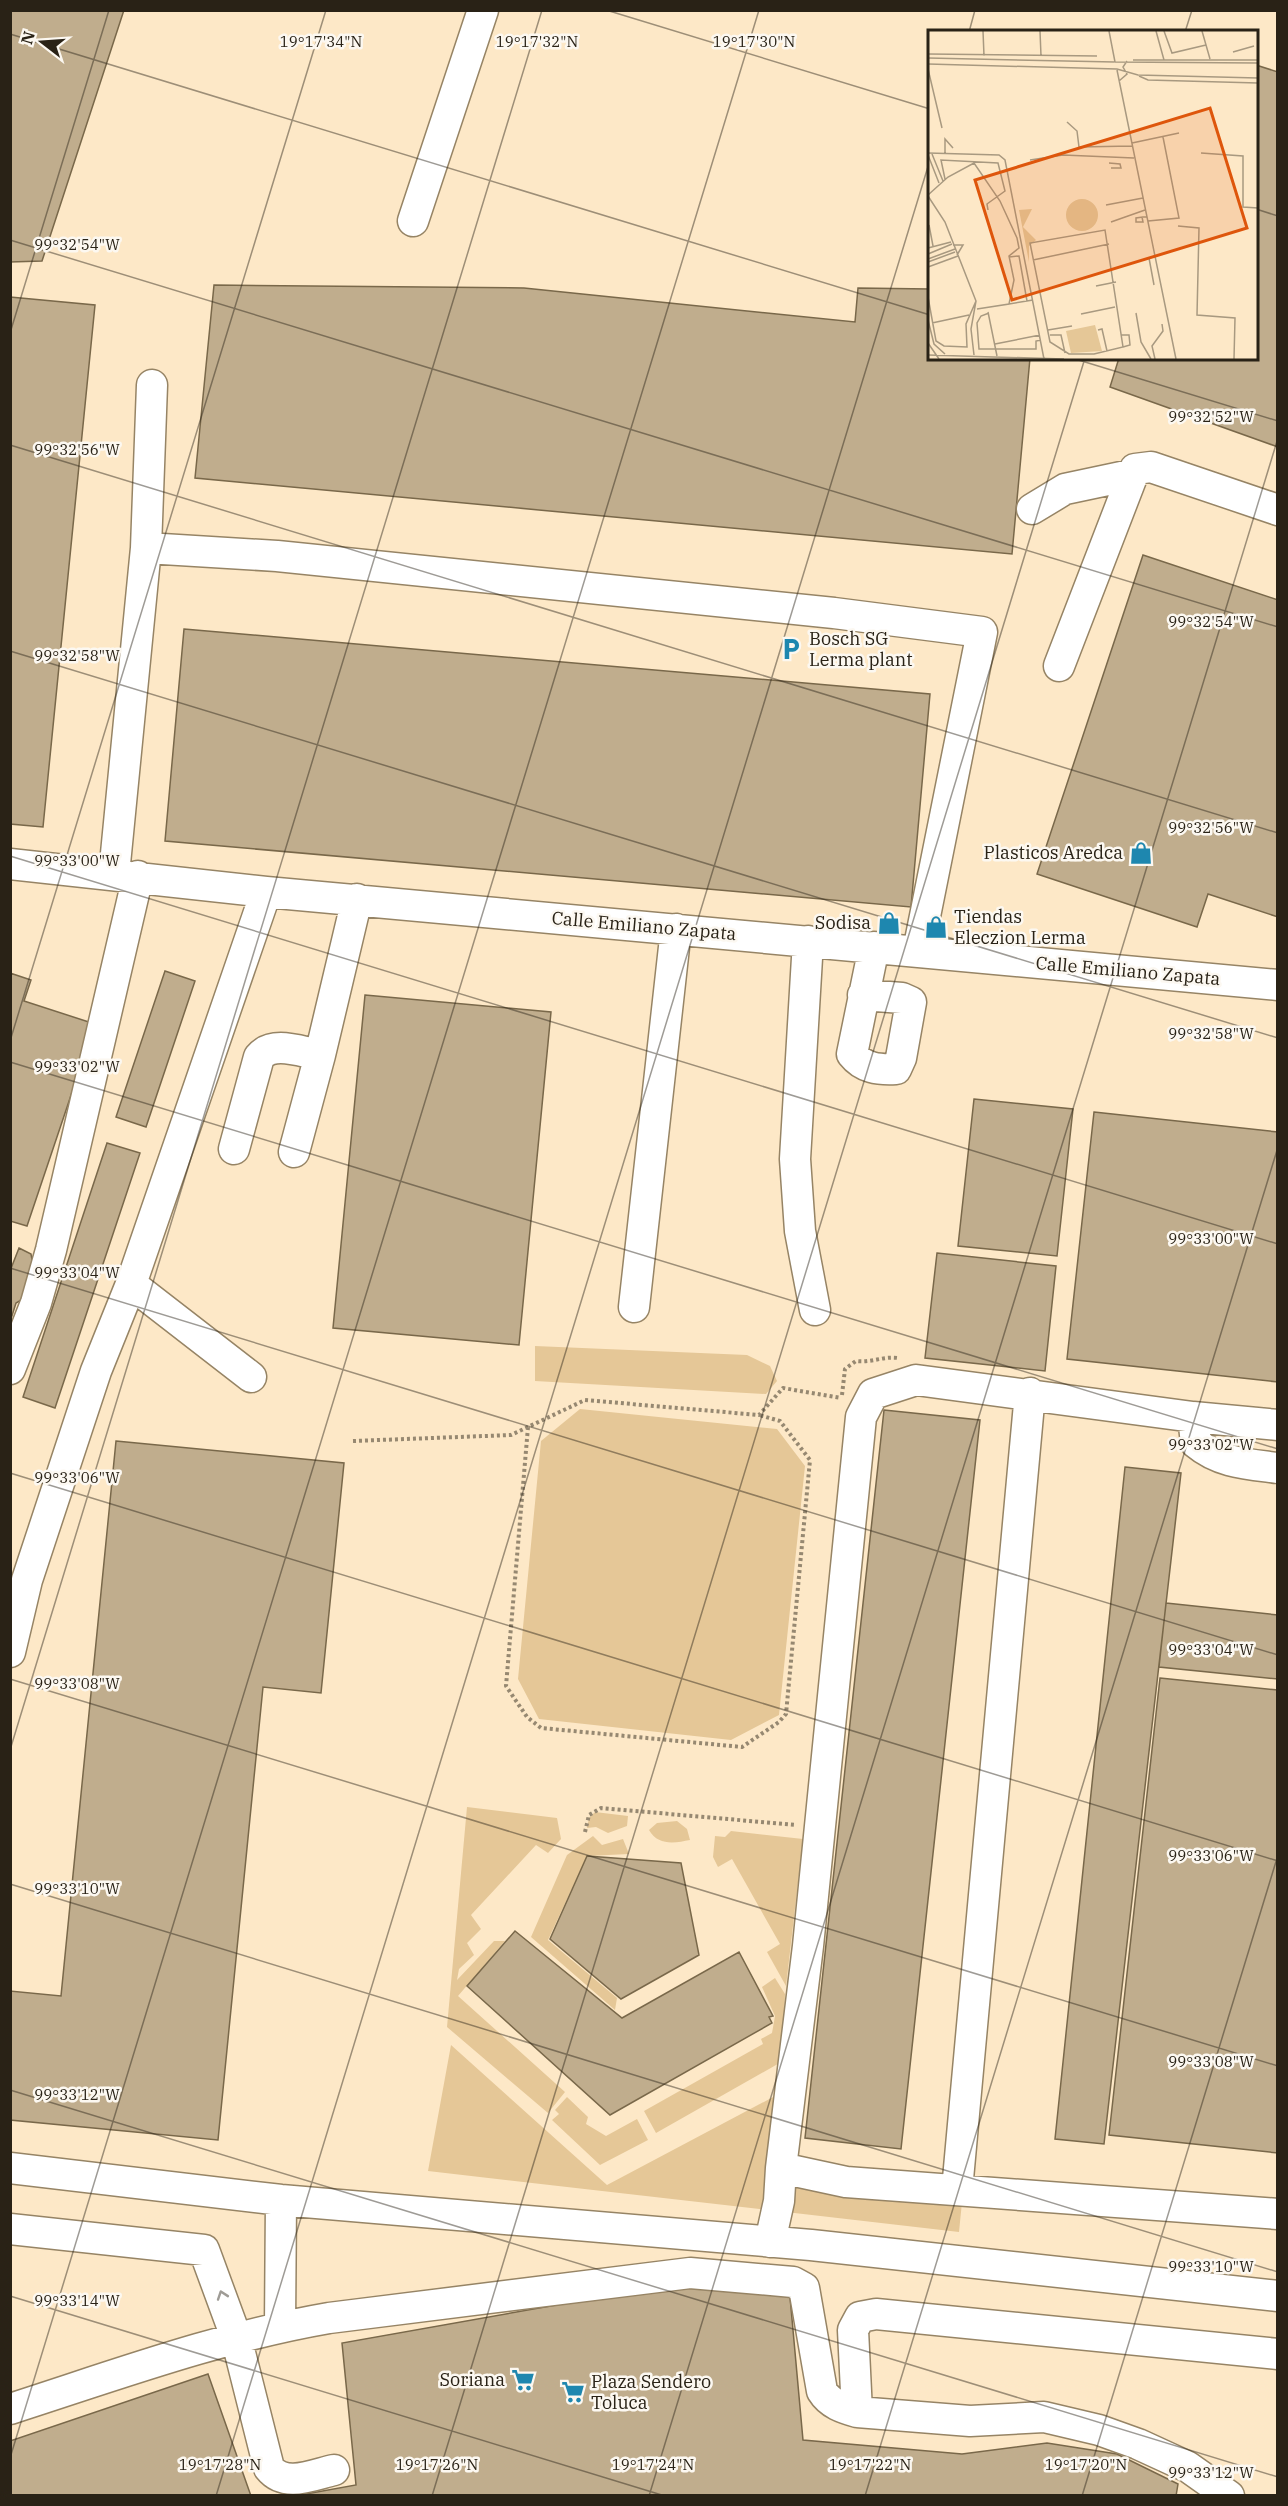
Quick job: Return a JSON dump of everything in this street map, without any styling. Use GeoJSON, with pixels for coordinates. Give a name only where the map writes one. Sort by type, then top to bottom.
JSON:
{"type":"FeatureCollection","features":[{"type":"Feature","properties":{"kind":"street"},"geometry":{"type":"LineString","coordinates":[[413,221],[483,10]]}},
{"type":"Feature","properties":{"kind":"street"},"geometry":{"type":"LineString","coordinates":[[10,1369],[36,1303],[51,1250],[126,875],[147,548],[152,385]]}},
{"type":"Feature","properties":{"kind":"street"},"geometry":{"type":"LineString","coordinates":[[1059,666],[1131,475],[1140,467],[1150,467],[1278,510]]}},
{"type":"Feature","properties":{"kind":"street"},"geometry":{"type":"LineString","coordinates":[[1032,509],[1065,489],[1131,475]]}},
{"type":"Feature","properties":{"kind":"street"},"geometry":{"type":"LineString","coordinates":[[147,548],[277,556],[822,612],[982,632],[918,951]]}},
{"type":"Feature","properties":{"kind":"street","name":"Calle Emiliano Zapata"},"geometry":{"type":"LineString","coordinates":[[10,864],[266,892],[1278,986]]}},
{"type":"Feature","properties":{"kind":"street"},"geometry":{"type":"LineString","coordinates":[[10,1652],[27,1580],[96,1371],[131,1284],[266,892]]}},
{"type":"Feature","properties":{"kind":"street"},"geometry":{"type":"LineString","coordinates":[[294,1152],[357,899]]}},
{"type":"Feature","properties":{"kind":"street"},"geometry":{"type":"LineString","coordinates":[[634,1307],[676,929]]}},
{"type":"Feature","properties":{"kind":"street"},"geometry":{"type":"LineString","coordinates":[[808,941],[795,1159],[800,1231],[814,1310]]}},
{"type":"Feature","properties":{"kind":"street"},"geometry":{"type":"LineString","coordinates":[[863,995],[874,947]]}},
{"type":"Feature","properties":{"kind":"street"},"geometry":{"type":"LineString","coordinates":[[234,1149],[259,1057],[278,1047],[320,1055]]}},
{"type":"Feature","properties":{"kind":"street"},"geometry":{"type":"LineString","coordinates":[[131,1284],[251,1377]]}},
{"type":"Feature","properties":{"kind":"street"},"geometry":{"type":"LineString","coordinates":[[770,2242],[779,2201],[808,1946],[861,1417],[873,1394],[916,1380],[1030,1393],[1193,1417],[1278,1425]]}},
{"type":"Feature","properties":{"kind":"street"},"geometry":{"type":"LineString","coordinates":[[957,2190],[1030,1393]]}},
{"type":"Feature","properties":{"kind":"street"},"geometry":{"type":"LineString","coordinates":[[1193,1417],[1196,1443],[1210,1455],[1225,1461],[1278,1468]]}},
{"type":"Feature","properties":{"kind":"street"},"geometry":{"type":"LineString","coordinates":[[10,2168],[281,2200],[770,2242],[1278,2296]]}},
{"type":"Feature","properties":{"kind":"street"},"geometry":{"type":"LineString","coordinates":[[781,2168],[836,2180],[1278,2214]]}},
{"type":"Feature","properties":{"kind":"street"},"geometry":{"type":"LineString","coordinates":[[280,2326],[281,2200]]}},
{"type":"Feature","properties":{"kind":"street"},"geometry":{"type":"LineString","coordinates":[[10,2229],[202,2249],[207,2253],[236,2337],[269,2468],[276,2477],[286,2480],[334,2470]]}},
{"type":"Feature","properties":{"kind":"street"},"geometry":{"type":"LineString","coordinates":[[10,2409],[236,2337],[280,2326],[690,2273],[801,2284],[806,2292],[822,2391],[832,2403],[857,2412],[970,2421],[1044,2417],[1099,2430],[1138,2444],[1188,2467],[1229,2496]]}},
{"type":"Feature","properties":{"kind":"street"},"geometry":{"type":"LineString","coordinates":[[857,2412],[853,2330],[860,2318],[876,2314],[1278,2354]]}},
{"type":"Feature","properties":{"kind":"path"},"geometry":{"type":"LineString","coordinates":[[759,1415],[783,1388],[842,1398]]}},
{"type":"Feature","properties":{"kind":"path"},"geometry":{"type":"LineString","coordinates":[[353,1441],[511,1435],[528,1426],[585,1400],[759,1415],[780,1421],[810,1460],[786,1714],[779,1722],[742,1747],[542,1728],[527,1717],[506,1686],[528,1426]]}},
{"type":"Feature","properties":{"kind":"path"},"geometry":{"type":"LineString","coordinates":[[585,1832],[589,1815],[601,1808],[802,1825]]}},
{"type":"Feature","properties":{"kind":"shaded area"},"geometry":{"type":"Polygon","coordinates":[[[535,1346],[747,1355],[770,1366],[777,1381],[766,1394],[535,1381],[535,1346]]]}},
{"type":"Feature","properties":{"kind":"shaded area"},"geometry":{"type":"Polygon","coordinates":[[[580,1409],[777,1429],[805,1466],[779,1715],[731,1740],[539,1719],[518,1679],[541,1441],[580,1409]]]}},
{"type":"Feature","properties":{"kind":"shaded area"},"geometry":{"type":"Polygon","coordinates":[[[467,1807],[557,1818],[561,1839],[548,1853],[536,1845],[471,1915],[481,1929],[467,1943],[474,1955],[459,1969],[457,1980],[494,1941],[505,1941],[458,1996],[565,2092],[548,2113],[447,2027],[467,1807]]]}},
{"type":"Feature","properties":{"kind":"shaded area"},"geometry":{"type":"Polygon","coordinates":[[[595,1812],[628,1816],[627,1826],[608,1833],[596,1827],[587,1828],[589,1818],[595,1812]]]}},
{"type":"Feature","properties":{"kind":"shaded area"},"geometry":{"type":"Polygon","coordinates":[[[677,1821],[687,1829],[690,1840],[662,1841],[649,1830],[657,1823],[677,1821]]]}},
{"type":"Feature","properties":{"kind":"shaded area"},"geometry":{"type":"Polygon","coordinates":[[[731,1831],[803,1839],[786,1986],[767,1952],[780,1944],[732,1859],[718,1867],[713,1857],[715,1836],[725,1837],[731,1831]]]}},
{"type":"Feature","properties":{"kind":"shaded area"},"geometry":{"type":"Polygon","coordinates":[[[593,1836],[602,1845],[623,1839],[629,1854],[587,1856],[548,1940],[617,1998],[615,2010],[531,1937],[567,1855],[593,1836]]]}},
{"type":"Feature","properties":{"kind":"shaded area"},"geometry":{"type":"Polygon","coordinates":[[[775,1978],[785,1994],[783,2061],[656,2133],[644,2111],[763,2044],[761,2039],[772,2033],[775,2016],[762,1987],[775,1978]]]}},
{"type":"Feature","properties":{"kind":"shaded area"},"geometry":{"type":"Polygon","coordinates":[[[451,2045],[607,2185],[775,2096],[786,2155],[962,2202],[959,2232],[428,2171],[451,2045]]]}},
{"type":"Feature","properties":{"kind":"shaded area"},"geometry":{"type":"Polygon","coordinates":[[[567,2097],[588,2117],[586,2124],[606,2136],[637,2119],[648,2140],[600,2165],[552,2120],[559,2114],[555,2110],[567,2097]]]}},
{"type":"Feature","properties":{"kind":"building"},"geometry":{"type":"Polygon","coordinates":[[[10,10],[124,10],[42,261],[10,262],[10,10]]]}},
{"type":"Feature","properties":{"kind":"building"},"geometry":{"type":"Polygon","coordinates":[[[1258,66],[1278,72],[1278,447],[1110,387],[1118,360],[1258,360],[1258,66]]]}},
{"type":"Feature","properties":{"kind":"building"},"geometry":{"type":"Polygon","coordinates":[[[214,285],[524,288],[855,322],[858,288],[928,289],[928,360],[1030,360],[1012,554],[195,478],[214,285]]]}},
{"type":"Feature","properties":{"kind":"building"},"geometry":{"type":"Polygon","coordinates":[[[10,297],[95,305],[43,827],[10,824],[10,297]]]}},
{"type":"Feature","properties":{"kind":"building"},"geometry":{"type":"Polygon","coordinates":[[[1143,555],[1278,600],[1278,917],[1208,894],[1197,927],[1037,874],[1143,555]]]}},
{"type":"Feature","properties":{"kind":"building"},"geometry":{"type":"Polygon","coordinates":[[[184,629],[930,694],[911,907],[165,841],[184,629]]]}},
{"type":"Feature","properties":{"kind":"building"},"geometry":{"type":"Polygon","coordinates":[[[165,971],[195,981],[146,1127],[116,1117],[165,971]]]}},
{"type":"Feature","properties":{"kind":"building"},"geometry":{"type":"Polygon","coordinates":[[[10,973],[31,980],[24,1001],[95,1024],[27,1226],[10,1221],[10,973]]]}},
{"type":"Feature","properties":{"kind":"building"},"geometry":{"type":"Polygon","coordinates":[[[365,995],[551,1012],[519,1345],[333,1328],[365,995]]]}},
{"type":"Feature","properties":{"kind":"building"},"geometry":{"type":"Polygon","coordinates":[[[974,1099],[1073,1109],[1057,1256],[958,1246],[974,1099]]]}},
{"type":"Feature","properties":{"kind":"building"},"geometry":{"type":"Polygon","coordinates":[[[1094,1112],[1278,1132],[1278,1382],[1067,1359],[1094,1112]]]}},
{"type":"Feature","properties":{"kind":"building"},"geometry":{"type":"Polygon","coordinates":[[[107,1143],[140,1153],[55,1408],[23,1397],[107,1143]]]}},
{"type":"Feature","properties":{"kind":"building"},"geometry":{"type":"Polygon","coordinates":[[[19,1248],[31,1254],[37,1287],[35,1292],[16,1303],[10,1322],[10,1271],[19,1248]]]}},
{"type":"Feature","properties":{"kind":"building"},"geometry":{"type":"Polygon","coordinates":[[[937,1253],[1056,1266],[1045,1371],[925,1358],[937,1253]]]}},
{"type":"Feature","properties":{"kind":"building"},"geometry":{"type":"Polygon","coordinates":[[[884,1410],[980,1420],[901,2149],[805,2138],[884,1410]]]}},
{"type":"Feature","properties":{"kind":"building"},"geometry":{"type":"Polygon","coordinates":[[[116,1441],[344,1463],[321,1693],[263,1687],[218,2140],[10,2120],[10,1991],[61,1996],[116,1441]]]}},
{"type":"Feature","properties":{"kind":"building"},"geometry":{"type":"Polygon","coordinates":[[[1125,1467],[1181,1473],[1104,2144],[1055,2139],[1125,1467]]]}},
{"type":"Feature","properties":{"kind":"building"},"geometry":{"type":"Polygon","coordinates":[[[1166,1603],[1278,1615],[1278,1679],[1159,1667],[1166,1603]]]}},
{"type":"Feature","properties":{"kind":"building"},"geometry":{"type":"Polygon","coordinates":[[[1160,1678],[1278,1690],[1278,2153],[1109,2135],[1160,1678]]]}},
{"type":"Feature","properties":{"kind":"building"},"geometry":{"type":"Polygon","coordinates":[[[587,1856],[681,1863],[699,1955],[621,1999],[550,1939],[587,1856]]]}},
{"type":"Feature","properties":{"kind":"building"},"geometry":{"type":"Polygon","coordinates":[[[515,1931],[622,2018],[739,1952],[773,2016],[769,2017],[772,2023],[610,2115],[467,1986],[515,1931]]]}},
{"type":"Feature","properties":{"kind":"building","name":"Plaza Sendero Toluca"},"geometry":{"type":"Polygon","coordinates":[[[692,2281],[790,2297],[803,2440],[962,2454],[1047,2443],[1117,2454],[1178,2484],[1176,2496],[295,2496],[356,2485],[342,2343],[692,2281]]]}},
{"type":"Feature","properties":{"kind":"building"},"geometry":{"type":"Polygon","coordinates":[[[208,2374],[251,2496],[10,2496],[10,2441],[208,2374]]]}},
{"type":"Feature","properties":{"kind":"place","name":"Bosch SG Lerma plant"},"geometry":{"type":"Point","coordinates":[791,649]}},
{"type":"Feature","properties":{"kind":"place","name":"Plasticos Aredca"},"geometry":{"type":"Point","coordinates":[1141,853]}},
{"type":"Feature","properties":{"kind":"place","name":"Sodisa"},"geometry":{"type":"Point","coordinates":[889,923]}},
{"type":"Feature","properties":{"kind":"place","name":"Tiendas Eleczion Lerma"},"geometry":{"type":"Point","coordinates":[936,927]}},
{"type":"Feature","properties":{"kind":"place","name":"Soriana"},"geometry":{"type":"Point","coordinates":[523,2380]}},
{"type":"Feature","properties":{"kind":"place","name":"Plaza Sendero Toluca"},"geometry":{"type":"Point","coordinates":[573,2392]}}]}
